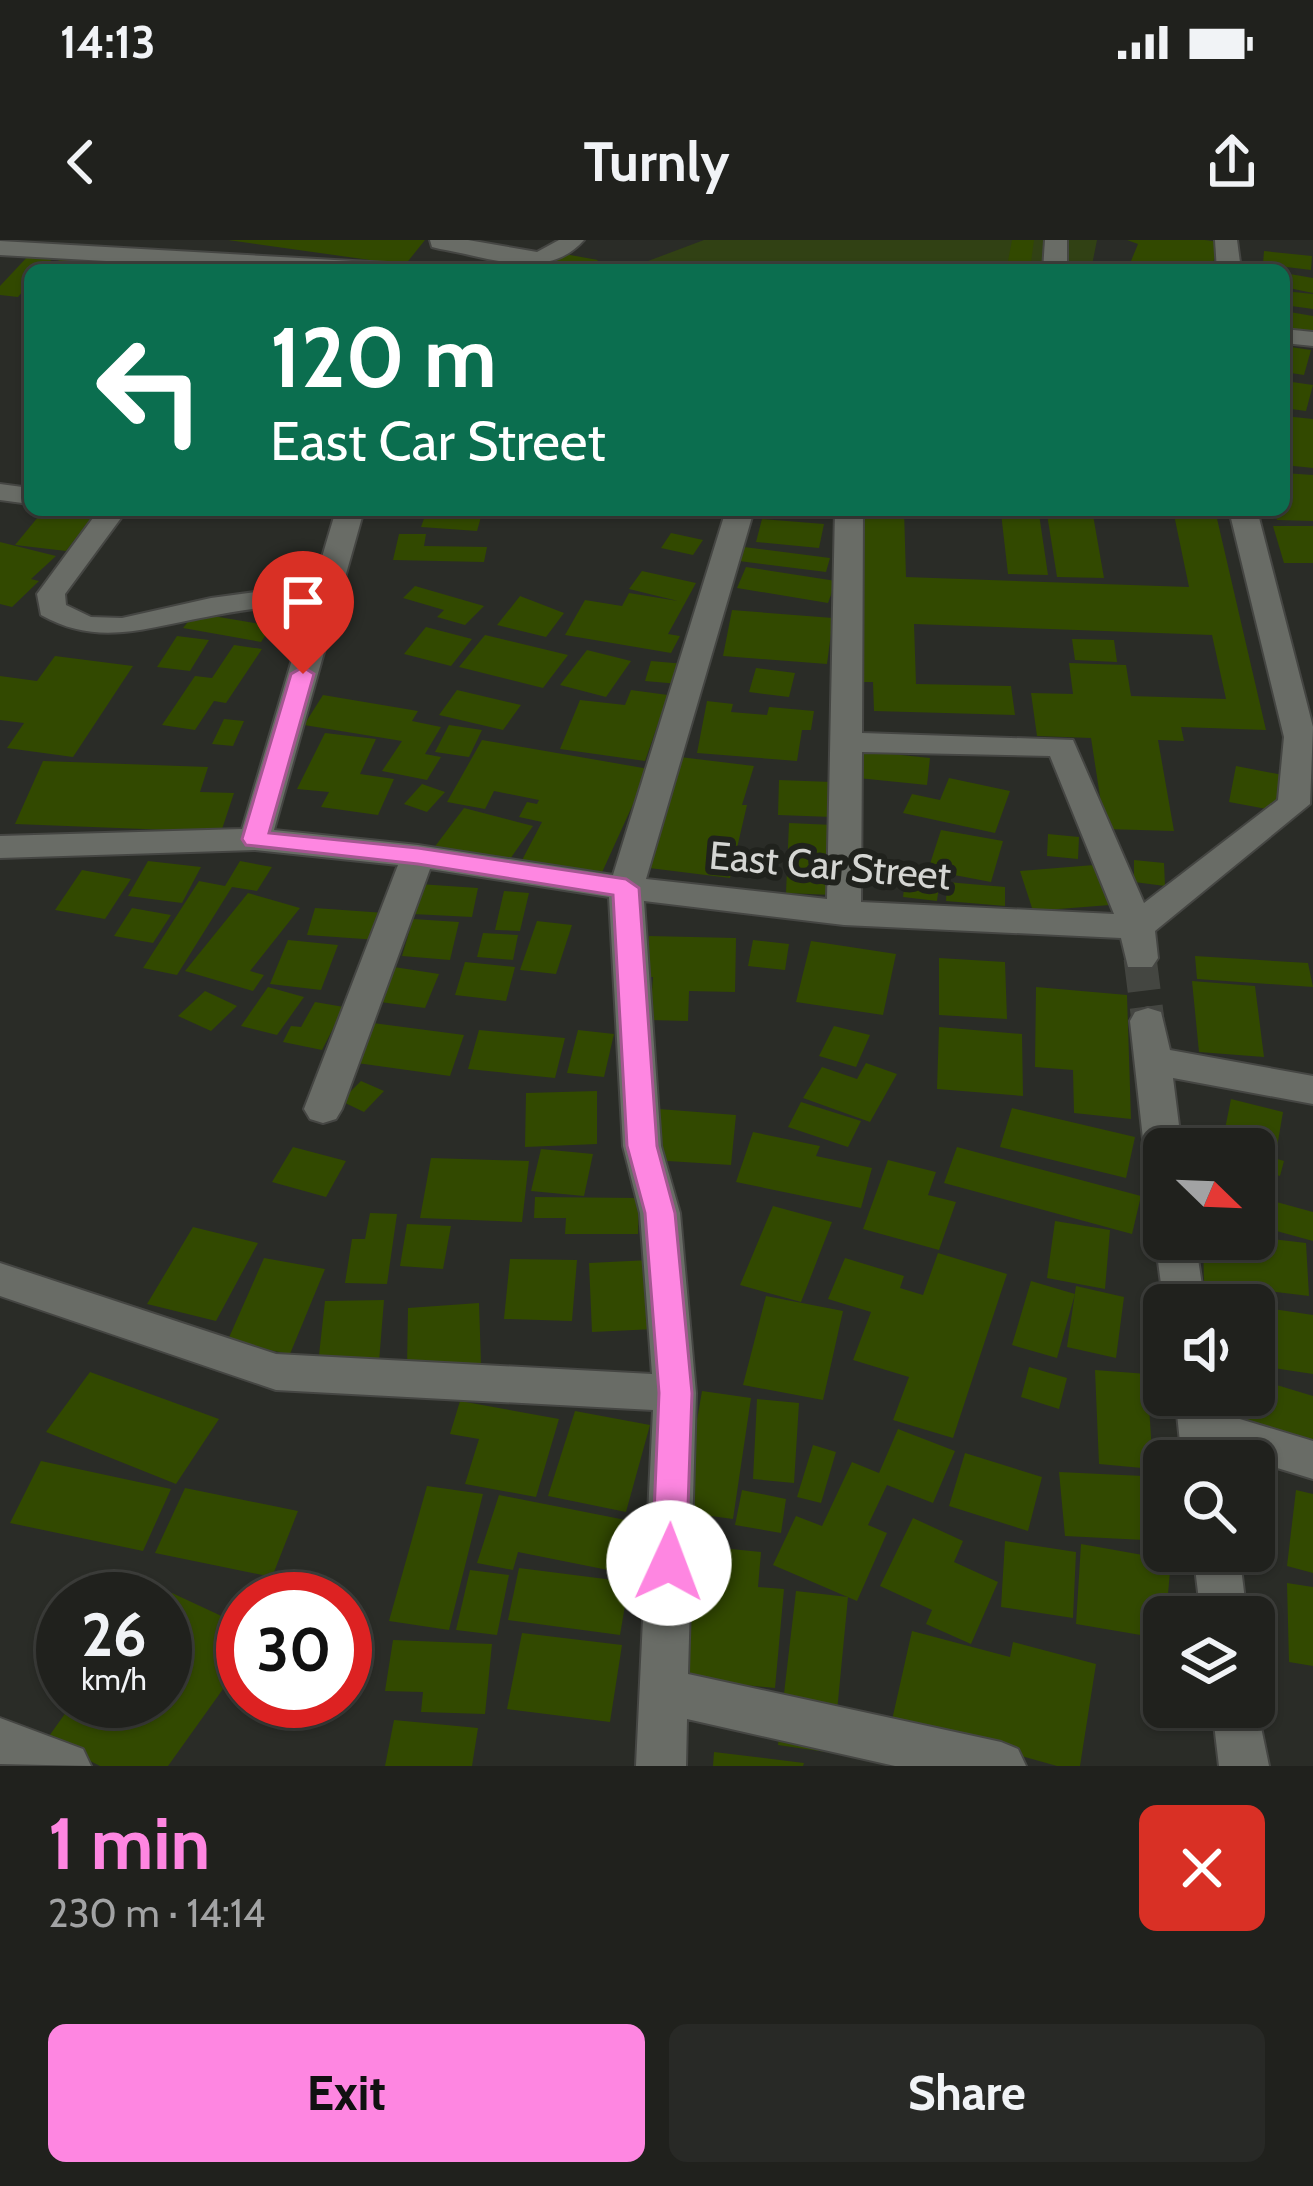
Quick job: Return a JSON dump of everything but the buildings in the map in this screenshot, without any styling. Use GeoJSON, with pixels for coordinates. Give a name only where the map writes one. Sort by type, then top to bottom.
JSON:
{"type":"FeatureCollection","features":[{"type":"Feature","properties":{"kind":"street"},"geometry":{"type":"LineString","coordinates":[[437,246],[537,259],[552,256],[572,240]]}},
{"type":"Feature","properties":{"kind":"street"},"geometry":{"type":"LineString","coordinates":[[0,248],[114,247],[271,264]]}},
{"type":"Feature","properties":{"kind":"street"},"geometry":{"type":"LineString","coordinates":[[106,516],[51,595],[51,609],[72,623],[121,629],[194,610],[327,591]]}},
{"type":"Feature","properties":{"kind":"street"},"geometry":{"type":"LineString","coordinates":[[255,839],[348,516]]}},
{"type":"Feature","properties":{"kind":"street"},"geometry":{"type":"LineString","coordinates":[[661,1766],[675,1393],[660,1213],[642,1146],[626,888],[738,516]]}},
{"type":"Feature","properties":{"kind":"street"},"geometry":{"type":"LineString","coordinates":[[844,913],[849,516]]}},
{"type":"Feature","properties":{"kind":"street"},"geometry":{"type":"LineString","coordinates":[[846,742],[1062,747],[1138,942],[1294,804],[1306,739],[1245,516]]}},
{"type":"Feature","properties":{"kind":"street","name":"East Car Street"},"geometry":{"type":"LineString","coordinates":[[0,847],[255,839],[418,856],[626,888],[1138,942]]}},
{"type":"Feature","properties":{"kind":"street"},"geometry":{"type":"LineString","coordinates":[[323,1108],[418,856]]}},
{"type":"Feature","properties":{"kind":"street"},"geometry":{"type":"LineString","coordinates":[[1148,1021],[1160,1128]]}},
{"type":"Feature","properties":{"kind":"street"},"geometry":{"type":"LineString","coordinates":[[1151,1060],[1313,1090]]}},
{"type":"Feature","properties":{"kind":"street"},"geometry":{"type":"LineString","coordinates":[[0,1280],[276,1372],[675,1393]]}},
{"type":"Feature","properties":{"kind":"street"},"geometry":{"type":"LineString","coordinates":[[1200,1427],[1313,1460]]}},
{"type":"Feature","properties":{"kind":"street"},"geometry":{"type":"LineString","coordinates":[[664,1691],[1001,1766]]}},
{"type":"Feature","properties":{"kind":"street"},"geometry":{"type":"LineString","coordinates":[[1239,1728],[1244,1766]]}},
{"type":"Feature","properties":{"kind":"street"},"geometry":{"type":"LineString","coordinates":[[0,1741],[66,1766]]}},
{"type":"Feature","properties":{"kind":"green space"},"geometry":{"type":"Polygon","coordinates":[[[704,240],[1097,240],[1092,264],[640,264],[704,240]]]}},
{"type":"Feature","properties":{"kind":"tunnel"},"geometry":{"type":"LineString","coordinates":[[1140,958],[1148,1021]]}},
{"type":"Feature","properties":{"kind":"route"},"geometry":{"type":"LineString","coordinates":[[303,674],[255,839],[418,856],[626,888],[642,1146],[660,1213],[675,1393],[669,1563]]}}]}
